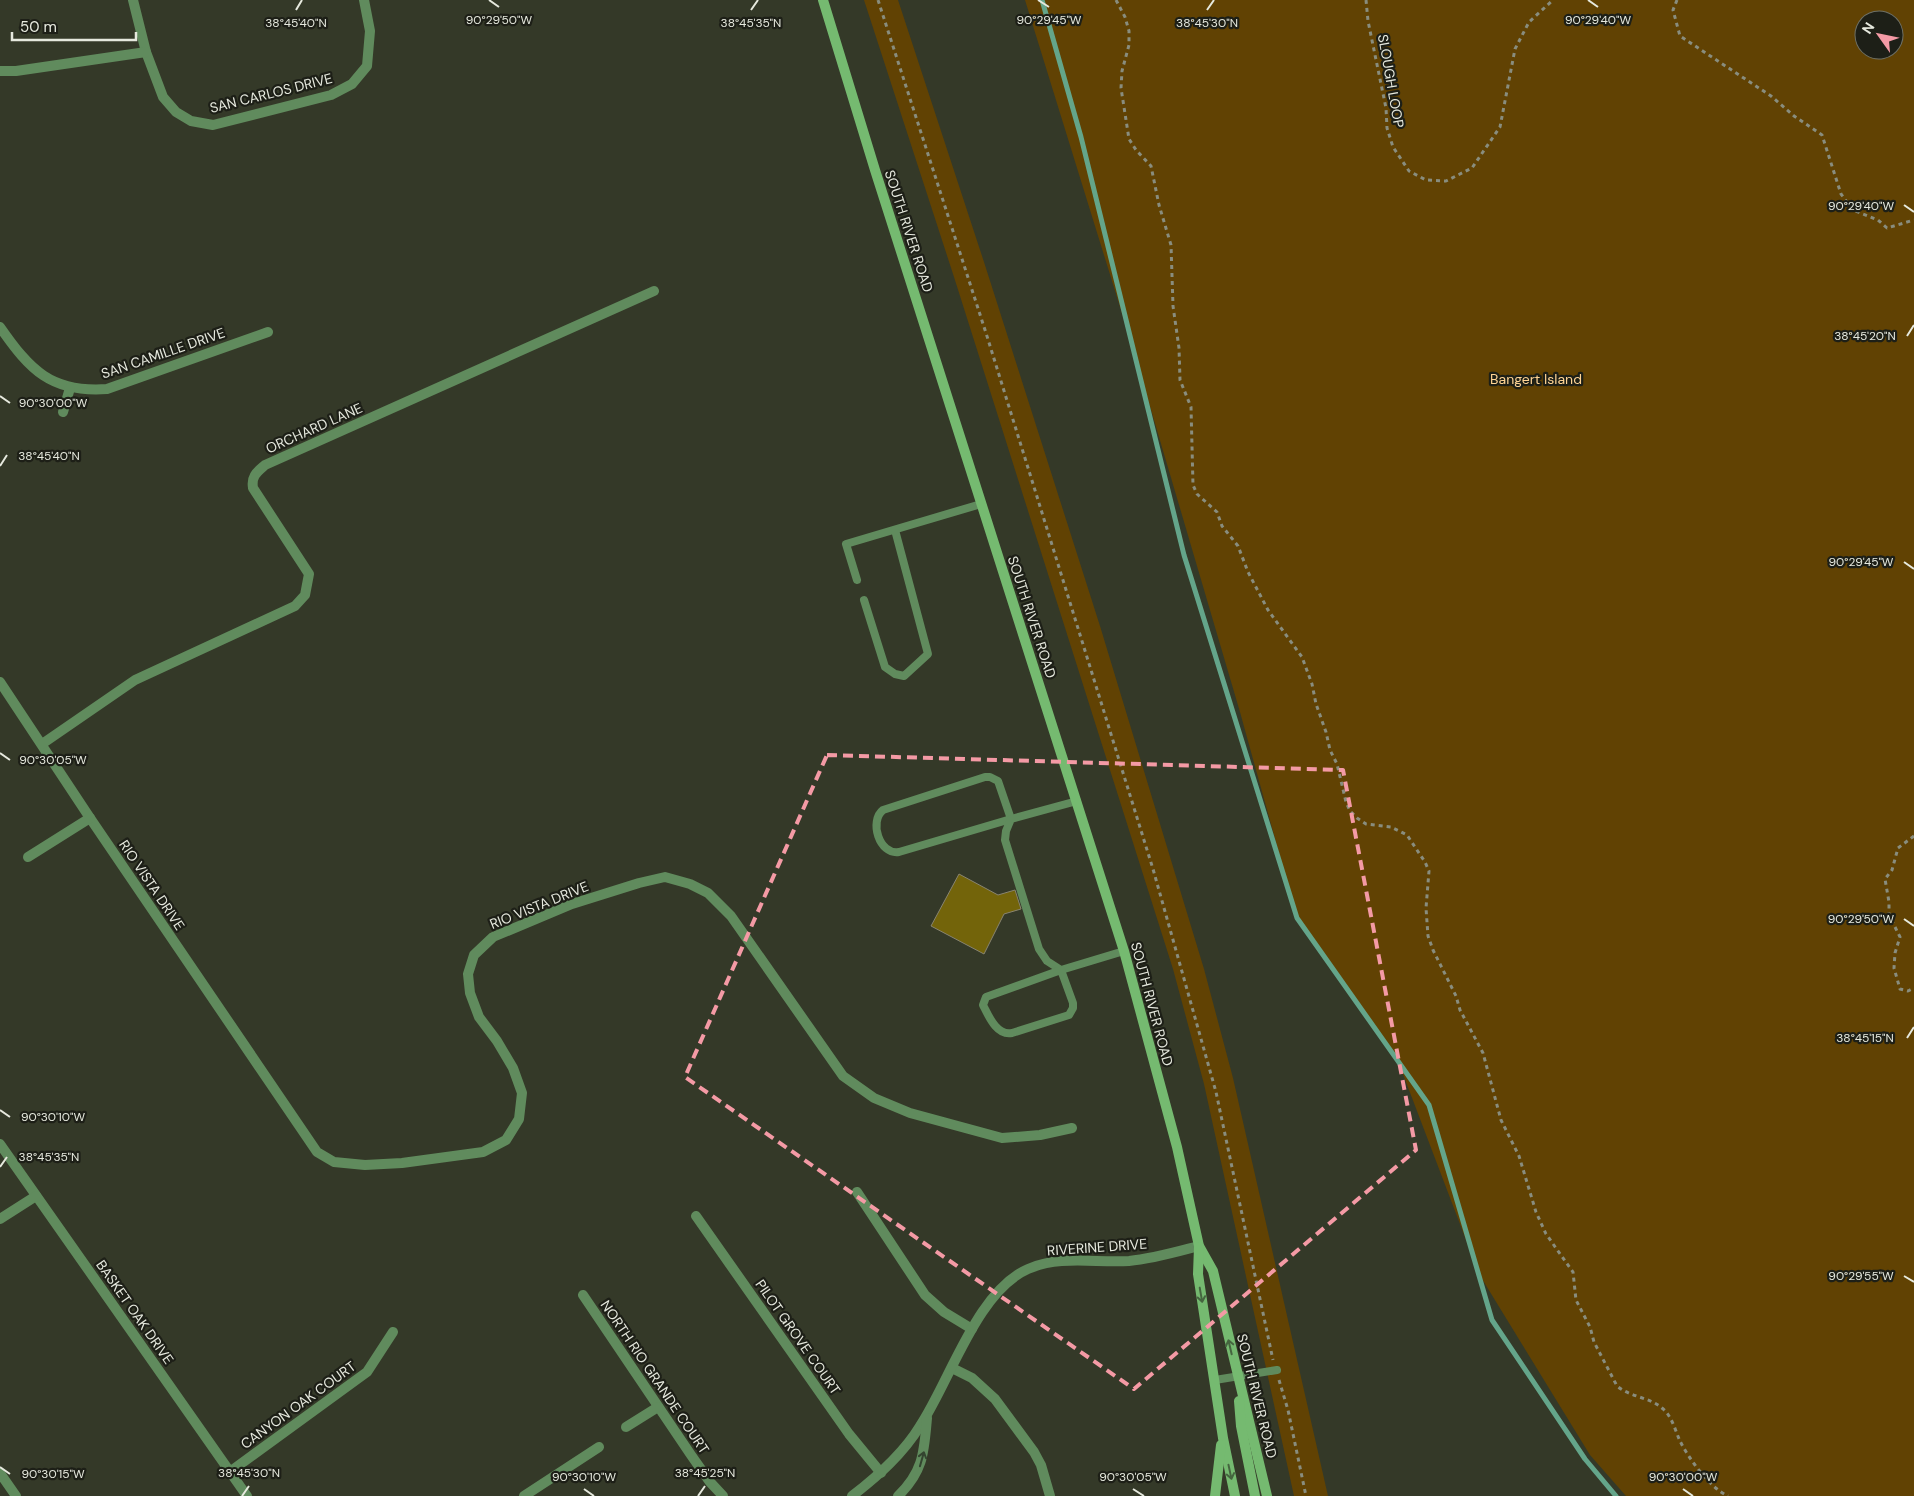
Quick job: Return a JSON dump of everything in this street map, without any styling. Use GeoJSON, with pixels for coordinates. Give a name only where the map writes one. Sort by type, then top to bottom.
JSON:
{"type":"FeatureCollection","features":[{"type":"Feature","properties":{"kind":"main road","name":"SOUTH RIVER ROAD"},"geometry":{"type":"LineString","coordinates":[[823,0],[875,170],[1124,951],[1177,1147],[1199,1246],[1198,1274],[1222,1434],[1235,1496]]}},
{"type":"Feature","properties":{"kind":"main road","name":"SOUTH RIVER ROAD"},"geometry":{"type":"LineString","coordinates":[[1199,1246],[1213,1271],[1267,1496]]}},
{"type":"Feature","properties":{"kind":"main road"},"geometry":{"type":"LineString","coordinates":[[1237,1377],[1241,1426],[1255,1496]]}},
{"type":"Feature","properties":{"kind":"main road"},"geometry":{"type":"LineString","coordinates":[[1214,1496],[1222,1434]]}},
{"type":"Feature","properties":{"kind":"street","name":"SAN CARLOS DRIVE"},"geometry":{"type":"LineString","coordinates":[[133,0],[146,52],[163,96],[176,112],[191,121],[213,125],[331,95],[352,84],[367,66],[370,31],[364,0]]}},
{"type":"Feature","properties":{"kind":"street"},"geometry":{"type":"LineString","coordinates":[[0,70],[16,71],[146,52]]}},
{"type":"Feature","properties":{"kind":"street","name":"ORCHARD LANE"},"geometry":{"type":"LineString","coordinates":[[42,744],[135,680],[295,606],[305,595],[309,574],[253,488],[254,474],[265,465],[654,291]]}},
{"type":"Feature","properties":{"kind":"street","name":"SAN CAMILLE DRIVE"},"geometry":{"type":"LineString","coordinates":[[0,327],[18,352],[38,373],[70,388],[90,390],[107,389],[268,332]]}},
{"type":"Feature","properties":{"kind":"street"},"geometry":{"type":"LineString","coordinates":[[63,412],[70,388]]}},
{"type":"Feature","properties":{"kind":"street","name":"RIO VISTA DRIVE"},"geometry":{"type":"LineString","coordinates":[[0,682],[317,1152],[334,1162],[365,1165],[429,1159],[482,1152],[506,1140],[519,1119],[522,1093],[513,1068],[479,1017],[470,992],[468,974],[474,955],[492,937],[572,904],[665,877],[690,884],[708,892],[731,916],[843,1076],[874,1098],[910,1114],[1002,1138],[1040,1135],[1072,1128]]}},
{"type":"Feature","properties":{"kind":"street"},"geometry":{"type":"LineString","coordinates":[[28,857],[90,818]]}},
{"type":"Feature","properties":{"kind":"street","name":"BASKET OAK DRIVE"},"geometry":{"type":"LineString","coordinates":[[0,1144],[247,1496]]}},
{"type":"Feature","properties":{"kind":"street"},"geometry":{"type":"LineString","coordinates":[[857,1192],[926,1295],[944,1312],[972,1329]]}},
{"type":"Feature","properties":{"kind":"street"},"geometry":{"type":"LineString","coordinates":[[0,1219],[36,1196]]}},
{"type":"Feature","properties":{"kind":"street","name":"PILOT GROVE COURT"},"geometry":{"type":"LineString","coordinates":[[696,1216],[849,1434],[881,1473]]}},
{"type":"Feature","properties":{"kind":"street","name":"RIVERINE DRIVE"},"geometry":{"type":"LineString","coordinates":[[852,1496],[881,1473],[908,1443],[927,1415],[972,1329],[990,1300],[1006,1282],[1030,1268],[1054,1261],[1130,1261],[1199,1246]]}},
{"type":"Feature","properties":{"kind":"street","name":"NORTH RIO GRANDE COURT"},"geometry":{"type":"LineString","coordinates":[[583,1296],[710,1482],[723,1496]]}},
{"type":"Feature","properties":{"kind":"street","name":"CANYON OAK COURT"},"geometry":{"type":"LineString","coordinates":[[231,1471],[367,1372],[393,1332]]}},
{"type":"Feature","properties":{"kind":"street"},"geometry":{"type":"LineString","coordinates":[[952,1368],[972,1378],[995,1399],[1034,1452],[1041,1465],[1050,1496]]}},
{"type":"Feature","properties":{"kind":"street"},"geometry":{"type":"LineString","coordinates":[[626,1427],[658,1407]]}},
{"type":"Feature","properties":{"kind":"street","name":"RIVERINE DRIVE"},"geometry":{"type":"LineString","coordinates":[[898,1496],[914,1478],[922,1460],[927,1415]]}},
{"type":"Feature","properties":{"kind":"street"},"geometry":{"type":"LineString","coordinates":[[524,1496],[599,1447]]}},
{"type":"Feature","properties":{"kind":"street"},"geometry":{"type":"LineString","coordinates":[[0,1473],[16,1496]]}},
{"type":"Feature","properties":{"kind":"lane"},"geometry":{"type":"LineString","coordinates":[[857,580],[846,544],[981,504]]}},
{"type":"Feature","properties":{"kind":"lane"},"geometry":{"type":"LineString","coordinates":[[864,600],[885,667],[895,674],[904,676],[928,654],[894,530]]}},
{"type":"Feature","properties":{"kind":"lane"},"geometry":{"type":"LineString","coordinates":[[1077,800],[1011,819],[894,852],[885,848],[881,842],[876,823],[879,813],[890,806],[985,776],[998,781],[1011,819],[1006,831],[1005,840],[1038,949],[1047,961],[1061,970],[1073,1003],[1073,1008],[1069,1015],[1008,1034],[998,1030],[983,1004],[986,997],[1061,970],[1124,951]]}},
{"type":"Feature","properties":{"kind":"lane"},"geometry":{"type":"LineString","coordinates":[[1215,1380],[1277,1370]]}},
{"type":"Feature","properties":{"kind":"path"},"geometry":{"type":"LineString","coordinates":[[878,0],[986,333],[1154,869],[1216,1092],[1273,1359],[1288,1410],[1306,1496]]}},
{"type":"Feature","properties":{"kind":"path"},"geometry":{"type":"LineString","coordinates":[[1116,0],[1125,17],[1129,31],[1129,45],[1122,70],[1121,88],[1130,139],[1136,150],[1151,166],[1159,205],[1171,245],[1173,306],[1179,348],[1180,380],[1191,407],[1193,485],[1197,494],[1217,512],[1222,526],[1238,546],[1248,572],[1268,610],[1302,657],[1312,684],[1330,750],[1337,764],[1350,811],[1366,824],[1391,826],[1407,835],[1425,862],[1429,871],[1426,908],[1428,936],[1456,996],[1460,1010],[1483,1053],[1501,1120],[1507,1128],[1519,1156],[1536,1212],[1546,1234],[1573,1272],[1576,1300],[1590,1327],[1594,1342],[1617,1386],[1623,1391],[1640,1396],[1662,1408],[1670,1416],[1686,1452],[1712,1484],[1728,1496]]}},
{"type":"Feature","properties":{"kind":"path","name":"SLOUGH LOOP"},"geometry":{"type":"LineString","coordinates":[[1366,0],[1368,21],[1386,108],[1387,128],[1393,147],[1409,172],[1426,180],[1446,181],[1472,168],[1500,127],[1515,49],[1529,22],[1553,0]]}},
{"type":"Feature","properties":{"kind":"path"},"geometry":{"type":"LineString","coordinates":[[1676,0],[1673,10],[1680,36],[1771,96],[1794,116],[1822,135],[1841,194],[1853,210],[1878,220],[1887,228],[1914,220]]}},
{"type":"Feature","properties":{"kind":"path"},"geometry":{"type":"LineString","coordinates":[[1914,836],[1898,848],[1894,867],[1886,875],[1884,884],[1889,902],[1889,915],[1900,937],[1895,953],[1894,968],[1900,989],[1908,991],[1914,988]]}},
{"type":"Feature","properties":{"kind":"highlighted area"},"geometry":{"type":"Polygon","coordinates":[[[827,755],[1343,770],[1416,1150],[1134,1389],[685,1077],[827,755]]]}},
{"type":"Feature","properties":{"kind":"green space"},"geometry":{"type":"Polygon","coordinates":[[[864,0],[898,0],[1100,626],[1204,969],[1233,1078],[1328,1496],[1294,1496],[1204,1084],[1173,969],[954,277],[864,0]]]}},
{"type":"Feature","properties":{"kind":"green space","name":"Bangert Island"},"geometry":{"type":"Polygon","coordinates":[[[1025,0],[1914,0],[1914,1496],[1626,1496],[1590,1455],[1479,1274],[1398,1061],[1297,918],[1240,712],[1134,352],[1025,0]]]}},
{"type":"Feature","properties":{"kind":"building"},"geometry":{"type":"Polygon","coordinates":[[[959,874],[998,895],[1015,890],[1021,909],[1004,914],[984,954],[931,926],[959,874]]]}},
{"type":"Feature","properties":{"kind":"waterway"},"geometry":{"type":"LineString","coordinates":[[1042,0],[1081,137],[1184,555],[1297,918],[1429,1105],[1492,1320],[1585,1459],[1616,1496]]}}]}
